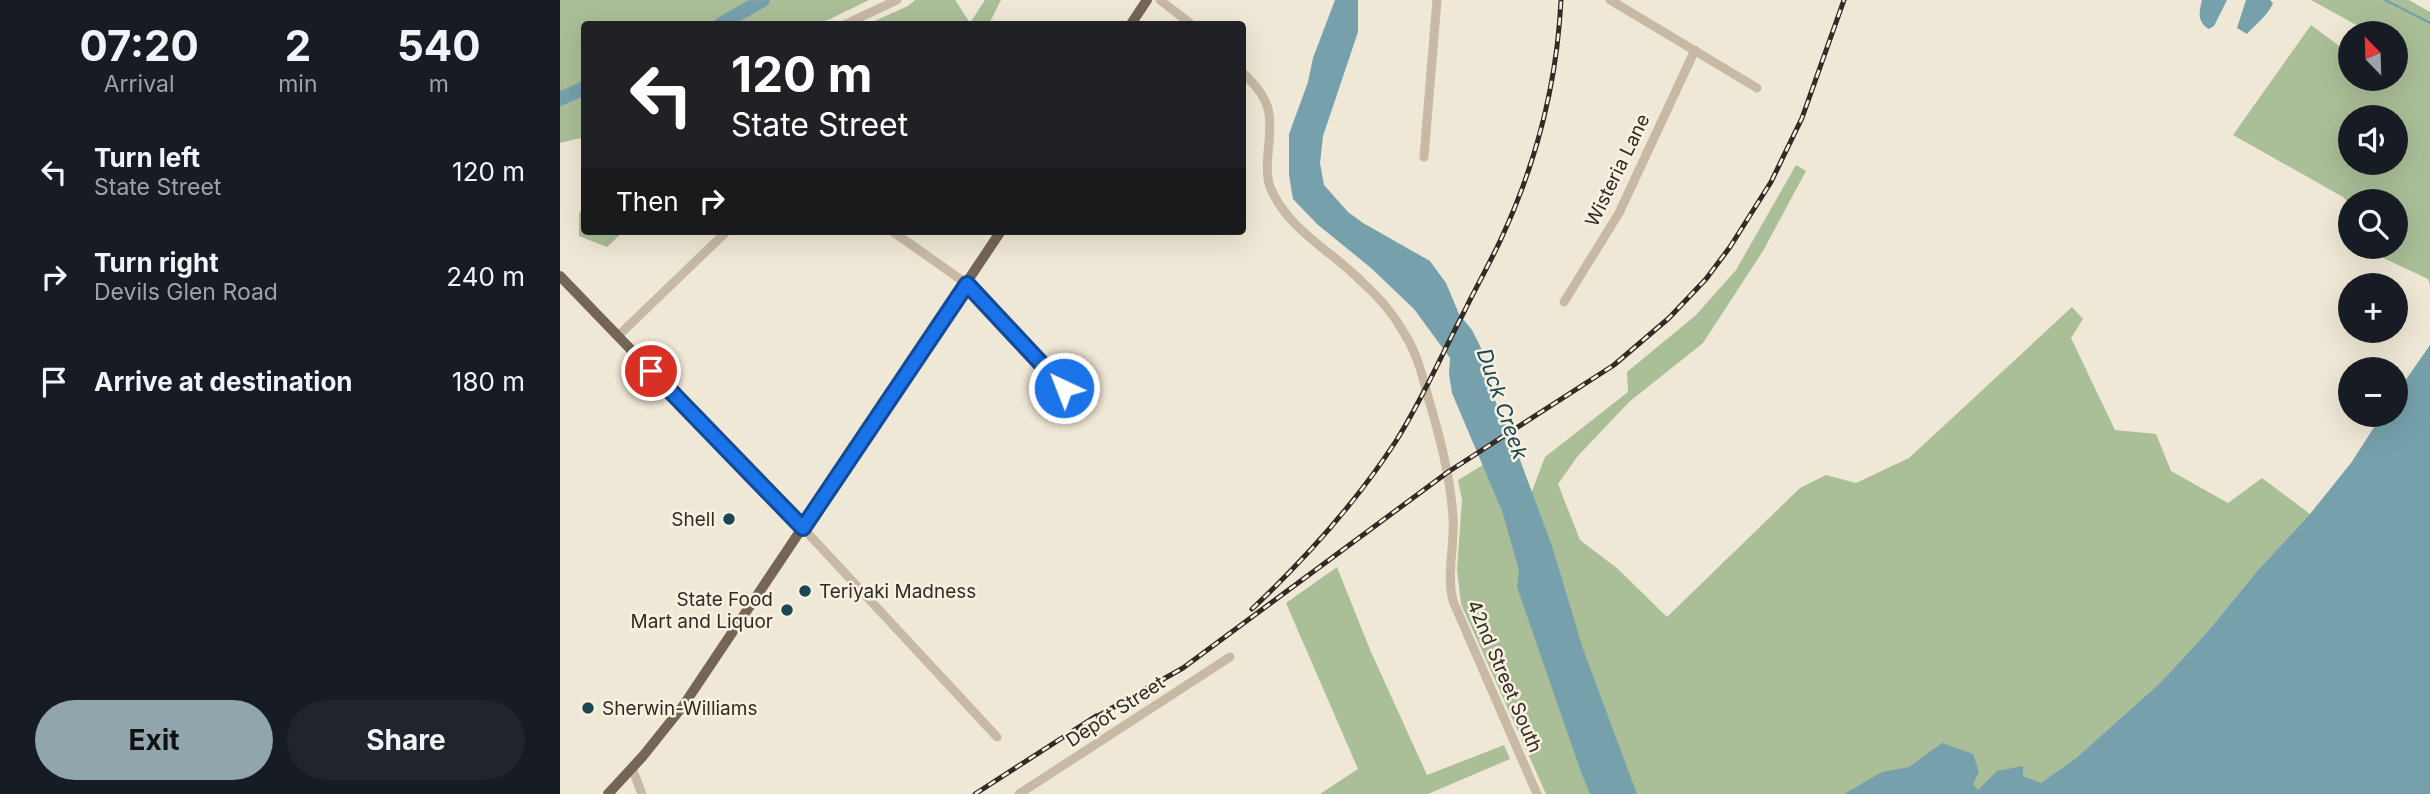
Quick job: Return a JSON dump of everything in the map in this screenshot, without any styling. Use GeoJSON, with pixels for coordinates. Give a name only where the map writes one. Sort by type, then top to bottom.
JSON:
{"type":"FeatureCollection","features":[{"type":"Feature","properties":{"kind":"main road"},"geometry":{"type":"LineString","coordinates":[[1133,21],[1147,0]]}},
{"type":"Feature","properties":{"kind":"main road"},"geometry":{"type":"LineString","coordinates":[[608,794],[683,706],[998,235]]}},
{"type":"Feature","properties":{"kind":"main road"},"geometry":{"type":"LineString","coordinates":[[561,279],[803,528]]}},
{"type":"Feature","properties":{"kind":"street"},"geometry":{"type":"LineString","coordinates":[[852,21],[897,0]]}},
{"type":"Feature","properties":{"kind":"street"},"geometry":{"type":"LineString","coordinates":[[1160,0],[1187,21]]}},
{"type":"Feature","properties":{"kind":"street"},"geometry":{"type":"LineString","coordinates":[[1424,156],[1437,0]]}},
{"type":"Feature","properties":{"kind":"street"},"geometry":{"type":"LineString","coordinates":[[1609,0],[1757,88]]}},
{"type":"Feature","properties":{"kind":"street","name":"Wisteria Lane"},"geometry":{"type":"LineString","coordinates":[[1564,302],[1619,213],[1695,50]]}},
{"type":"Feature","properties":{"kind":"street","name":"42nd Street South"},"geometry":{"type":"LineString","coordinates":[[1246,76],[1260,89],[1269,107],[1267,164],[1270,188],[1282,208],[1373,294],[1395,320],[1416,353],[1448,472],[1454,520],[1449,583],[1453,601],[1537,794]]}},
{"type":"Feature","properties":{"kind":"street"},"geometry":{"type":"LineString","coordinates":[[618,336],[724,235]]}},
{"type":"Feature","properties":{"kind":"street"},"geometry":{"type":"LineString","coordinates":[[898,235],[967,284],[1064,388]]}},
{"type":"Feature","properties":{"kind":"street"},"geometry":{"type":"LineString","coordinates":[[803,528],[997,737]]}},
{"type":"Feature","properties":{"kind":"street","name":"Depot Street"},"geometry":{"type":"LineString","coordinates":[[1019,794],[1230,657]]}},
{"type":"Feature","properties":{"kind":"street"},"geometry":{"type":"LineString","coordinates":[[632,768],[642,794]]}},
{"type":"Feature","properties":{"kind":"green space"},"geometry":{"type":"Polygon","coordinates":[[[560,0],[869,0],[824,21],[581,21],[581,138],[560,143],[560,0]]]}},
{"type":"Feature","properties":{"kind":"green space"},"geometry":{"type":"Polygon","coordinates":[[[915,0],[955,0],[969,21],[875,21],[915,0]]]}},
{"type":"Feature","properties":{"kind":"green space"},"geometry":{"type":"Polygon","coordinates":[[[985,0],[1001,0],[990,21],[971,21],[985,0]]]}},
{"type":"Feature","properties":{"kind":"green space"},"geometry":{"type":"Polygon","coordinates":[[[2311,0],[2409,0],[2430,12],[2430,285],[2428,279],[2385,259],[2408,259],[2408,189],[2338,189],[2338,194],[2233,135],[2311,25],[2338,45],[2338,91],[2408,91],[2408,21],[2349,21],[2311,0]]]}},
{"type":"Feature","properties":{"kind":"green space"},"geometry":{"type":"Polygon","coordinates":[[[1796,165],[1806,171],[1763,251],[1703,343],[1629,402],[1577,457],[1558,484],[1580,540],[1618,569],[1667,617],[1800,488],[1826,475],[1856,483],[1909,458],[2072,307],[2083,319],[2071,338],[2115,430],[2156,434],[2171,471],[2228,503],[2262,478],[2310,514],[2160,683],[2076,758],[2026,794],[1546,794],[1461,604],[1457,570],[1462,500],[1458,480],[1506,451],[1584,652],[1529,499],[1545,457],[1628,392],[1627,372],[1696,315],[1736,270],[1796,165]]]}},
{"type":"Feature","properties":{"kind":"green space"},"geometry":{"type":"Polygon","coordinates":[[[581,210],[581,235],[620,235],[607,247],[579,236],[581,210]]]}},
{"type":"Feature","properties":{"kind":"green space"},"geometry":{"type":"Polygon","coordinates":[[[1337,567],[1371,652],[1427,775],[1504,745],[1510,759],[1428,794],[1320,794],[1358,769],[1286,603],[1337,567]]]}},
{"type":"Feature","properties":{"kind":"water"},"geometry":{"type":"Polygon","coordinates":[[[1335,0],[1358,0],[1358,32],[1323,136],[1320,163],[1324,185],[1348,212],[1363,223],[1430,261],[1446,283],[1459,314],[1472,330],[1483,352],[1486,381],[1510,433],[1552,546],[1583,649],[1637,794],[1590,794],[1517,587],[1519,570],[1502,511],[1452,393],[1450,358],[1414,309],[1371,268],[1317,224],[1293,199],[1289,175],[1289,134],[1335,0]]]}},
{"type":"Feature","properties":{"kind":"water"},"geometry":{"type":"Polygon","coordinates":[[[2202,0],[2227,0],[2214,26],[2209,29],[2201,20],[2202,0]]]}},
{"type":"Feature","properties":{"kind":"water"},"geometry":{"type":"Polygon","coordinates":[[[2246,0],[2270,0],[2273,3],[2247,34],[2237,28],[2246,0]]]}},
{"type":"Feature","properties":{"kind":"water"},"geometry":{"type":"Polygon","coordinates":[[[2430,345],[2430,794],[1844,794],[1882,772],[1909,767],[1942,743],[1973,754],[1979,772],[1973,784],[1978,790],[1997,771],[2023,766],[2023,776],[2041,783],[2076,758],[2160,683],[2209,630],[2258,570],[2310,514],[2351,463],[2374,427],[2408,427],[2408,377],[2430,345]]]}},
{"type":"Feature","properties":{"kind":"waterway","name":"Duck Creek"},"geometry":{"type":"LineString","coordinates":[[726,21],[763,0]]}},
{"type":"Feature","properties":{"kind":"waterway"},"geometry":{"type":"LineString","coordinates":[[2385,0],[2430,23]]}},
{"type":"Feature","properties":{"kind":"waterway","name":"Duck Creek"},"geometry":{"type":"LineString","coordinates":[[560,99],[581,89]]}},
{"type":"Feature","properties":{"kind":"railway"},"geometry":{"type":"LineString","coordinates":[[1252,609],[1292,570],[1364,487],[1396,441],[1432,377],[1497,248],[1525,182],[1549,92],[1561,0]]}},
{"type":"Feature","properties":{"kind":"railway"},"geometry":{"type":"LineString","coordinates":[[1089,721],[1183,668],[1448,472],[1614,365],[1669,318],[1706,279],[1730,247],[1771,182],[1802,118],[1844,0]]}},
{"type":"Feature","properties":{"kind":"railway"},"geometry":{"type":"LineString","coordinates":[[975,794],[1096,716]]}},
{"type":"Feature","properties":{"kind":"place","name":"Shell"},"geometry":{"type":"Point","coordinates":[729,519]}},
{"type":"Feature","properties":{"kind":"place","name":"Teriyaki Madness"},"geometry":{"type":"Point","coordinates":[805,591]}},
{"type":"Feature","properties":{"kind":"place","name":"State Food Mart and Liquor"},"geometry":{"type":"Point","coordinates":[787,610]}},
{"type":"Feature","properties":{"kind":"place","name":"Sherwin-Williams"},"geometry":{"type":"Point","coordinates":[588,708]}},
{"type":"Feature","properties":{"kind":"route"},"geometry":{"type":"LineString","coordinates":[[651,371],[803,528],[967,284],[1064,388]]}}]}
